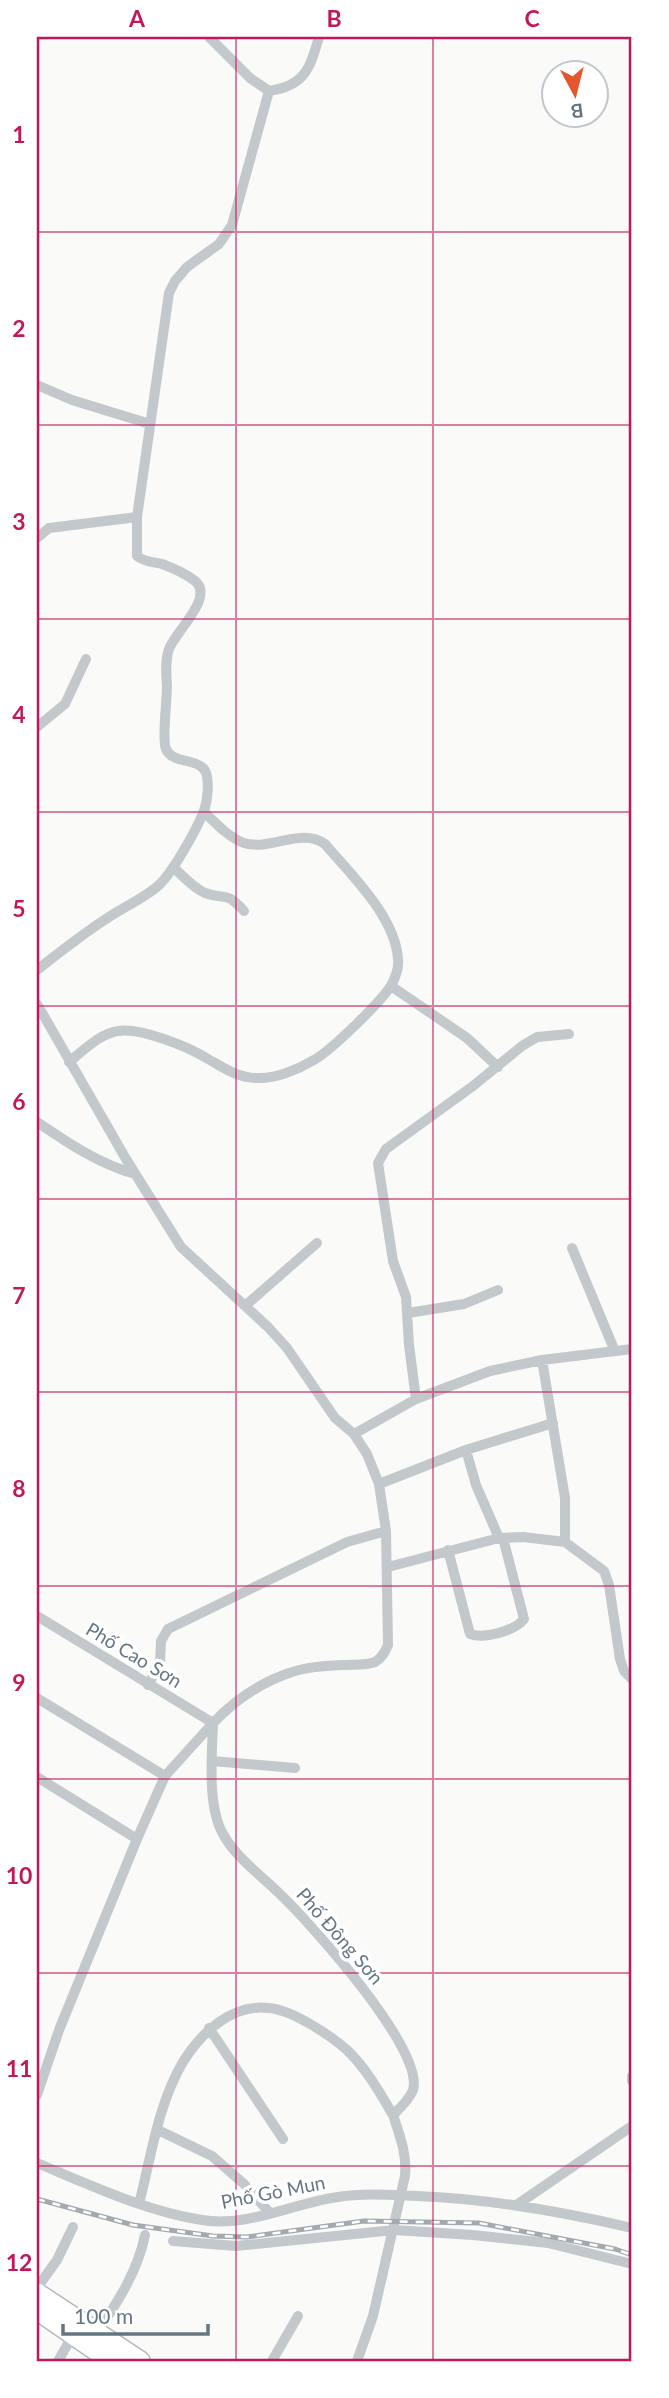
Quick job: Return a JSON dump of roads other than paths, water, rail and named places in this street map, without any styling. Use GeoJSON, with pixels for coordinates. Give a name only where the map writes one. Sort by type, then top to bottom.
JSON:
{"type":"FeatureCollection","features":[{"type":"Feature","properties":{"kind":"highway"},"geometry":{"type":"LineString","coordinates":[[37,2290],[140,2361]]}},
{"type":"Feature","properties":{"kind":"highway"},"geometry":{"type":"LineString","coordinates":[[37,2310],[104,2359]]}},
{"type":"Feature","properties":{"kind":"street"},"geometry":{"type":"LineString","coordinates":[[209,37],[250,78],[269,91],[283,89],[303,77],[310,68],[319,37]]}},
{"type":"Feature","properties":{"kind":"street"},"geometry":{"type":"LineString","coordinates":[[37,970],[82,934],[158,886],[173,867],[204,812],[208,778],[206,771],[202,766],[170,755],[164,747],[169,648],[198,604],[200,585],[165,565],[141,560],[137,556],[137,517],[169,293],[187,267],[219,244],[232,225],[269,91]]}},
{"type":"Feature","properties":{"kind":"street"},"geometry":{"type":"LineString","coordinates":[[37,385],[72,400],[150,424]]}},
{"type":"Feature","properties":{"kind":"street"},"geometry":{"type":"LineString","coordinates":[[37,538],[49,528],[137,517]]}},
{"type":"Feature","properties":{"kind":"street"},"geometry":{"type":"LineString","coordinates":[[37,727],[65,704],[86,659]]}},
{"type":"Feature","properties":{"kind":"street"},"geometry":{"type":"LineString","coordinates":[[69,1062],[102,1036],[119,1030],[137,1032],[196,1052],[235,1074],[257,1079],[282,1074],[313,1061],[334,1046],[391,986],[397,972],[398,959],[389,927],[380,911],[325,844],[316,838],[304,837],[265,844],[241,842],[204,812]]}},
{"type":"Feature","properties":{"kind":"street"},"geometry":{"type":"LineString","coordinates":[[173,867],[199,890],[227,896],[244,911]]}},
{"type":"Feature","properties":{"kind":"street"},"geometry":{"type":"LineString","coordinates":[[391,986],[467,1038],[498,1067]]}},
{"type":"Feature","properties":{"kind":"street"},"geometry":{"type":"LineString","coordinates":[[37,1004],[135,1174],[181,1247],[246,1305],[287,1348],[335,1418],[354,1434],[371,1462],[379,1484],[388,1567],[388,1645],[384,1655],[375,1662],[318,1666],[268,1681],[230,1706],[165,1776],[59,2030],[37,2095]]}},
{"type":"Feature","properties":{"kind":"street"},"geometry":{"type":"LineString","coordinates":[[416,1399],[404,1287],[395,1272],[377,1163],[386,1149],[498,1067],[522,1046],[537,1037],[569,1034]]}},
{"type":"Feature","properties":{"kind":"street"},"geometry":{"type":"LineString","coordinates":[[37,1122],[100,1161],[135,1174]]}},
{"type":"Feature","properties":{"kind":"street"},"geometry":{"type":"LineString","coordinates":[[246,1305],[317,1243]]}},
{"type":"Feature","properties":{"kind":"street"},"geometry":{"type":"LineString","coordinates":[[572,1248],[614,1349]]}},
{"type":"Feature","properties":{"kind":"street"},"geometry":{"type":"LineString","coordinates":[[408,1313],[464,1304],[498,1290]]}},
{"type":"Feature","properties":{"kind":"street"},"geometry":{"type":"LineString","coordinates":[[354,1434],[416,1399],[490,1371],[542,1360],[614,1349],[632,1349]]}},
{"type":"Feature","properties":{"kind":"street"},"geometry":{"type":"LineString","coordinates":[[542,1360],[565,1498],[565,1542]]}},
{"type":"Feature","properties":{"kind":"street"},"geometry":{"type":"LineString","coordinates":[[379,1484],[466,1450],[553,1423]]}},
{"type":"Feature","properties":{"kind":"street"},"geometry":{"type":"LineString","coordinates":[[448,1550],[470,1634],[489,1634],[520,1625],[524,1619],[501,1538],[476,1485],[466,1450]]}},
{"type":"Feature","properties":{"kind":"street"},"geometry":{"type":"LineString","coordinates":[[148,1685],[160,1663],[161,1641],[168,1629],[348,1542],[386,1531]]}},
{"type":"Feature","properties":{"kind":"street"},"geometry":{"type":"LineString","coordinates":[[388,1567],[501,1538],[523,1537],[565,1542],[604,1571],[609,1585],[620,1659],[624,1671],[632,1679]]}},
{"type":"Feature","properties":{"kind":"street","name":"Phố Cao Sơn"},"geometry":{"type":"LineString","coordinates":[[37,1616],[213,1723]]}},
{"type":"Feature","properties":{"kind":"street"},"geometry":{"type":"LineString","coordinates":[[37,1698],[165,1776]]}},
{"type":"Feature","properties":{"kind":"street","name":"Phố Đông Sơn"},"geometry":{"type":"LineString","coordinates":[[213,1723],[212,1761],[216,1813],[221,1831],[229,1843],[282,1895],[323,1941],[372,2000],[393,2031],[413,2076],[413,2089],[393,2115]]}},
{"type":"Feature","properties":{"kind":"street"},"geometry":{"type":"LineString","coordinates":[[212,1761],[295,1768]]}},
{"type":"Feature","properties":{"kind":"street"},"geometry":{"type":"LineString","coordinates":[[37,1777],[137,1839]]}},
{"type":"Feature","properties":{"kind":"street"},"geometry":{"type":"LineString","coordinates":[[139,2204],[168,2093],[184,2061],[209,2028],[238,2011],[269,2007],[304,2020],[347,2051],[369,2077],[393,2115],[403,2143],[406,2162],[394,2230],[373,2316],[357,2361]]}},
{"type":"Feature","properties":{"kind":"street"},"geometry":{"type":"LineString","coordinates":[[209,2028],[283,2139]]}},
{"type":"Feature","properties":{"kind":"street"},"geometry":{"type":"LineString","coordinates":[[518,2204],[632,2126]]}},
{"type":"Feature","properties":{"kind":"street"},"geometry":{"type":"LineString","coordinates":[[158,2130],[212,2156],[244,2184],[269,2212]]}},
{"type":"Feature","properties":{"kind":"street","name":"Phố Gò Mun"},"geometry":{"type":"LineString","coordinates":[[37,2163],[139,2204],[203,2220],[232,2222],[339,2196],[400,2195],[518,2204],[632,2228]]}},
{"type":"Feature","properties":{"kind":"street"},"geometry":{"type":"LineString","coordinates":[[37,2290],[57,2260],[73,2227]]}},
{"type":"Feature","properties":{"kind":"street"},"geometry":{"type":"LineString","coordinates":[[173,2241],[236,2246],[394,2230],[473,2235],[548,2244],[632,2264]]}},
{"type":"Feature","properties":{"kind":"street"},"geometry":{"type":"LineString","coordinates":[[97,2333],[130,2278],[143,2248],[145,2235]]}},
{"type":"Feature","properties":{"kind":"street"},"geometry":{"type":"LineString","coordinates":[[272,2361],[298,2316]]}},
{"type":"Feature","properties":{"kind":"street"},"geometry":{"type":"LineString","coordinates":[[58,2361],[73,2335]]}},
{"type":"Feature","properties":{"kind":"railway"},"geometry":{"type":"LineString","coordinates":[[37,2199],[133,2225],[213,2236],[247,2237],[364,2221],[479,2223],[615,2249],[632,2255]]}}]}
